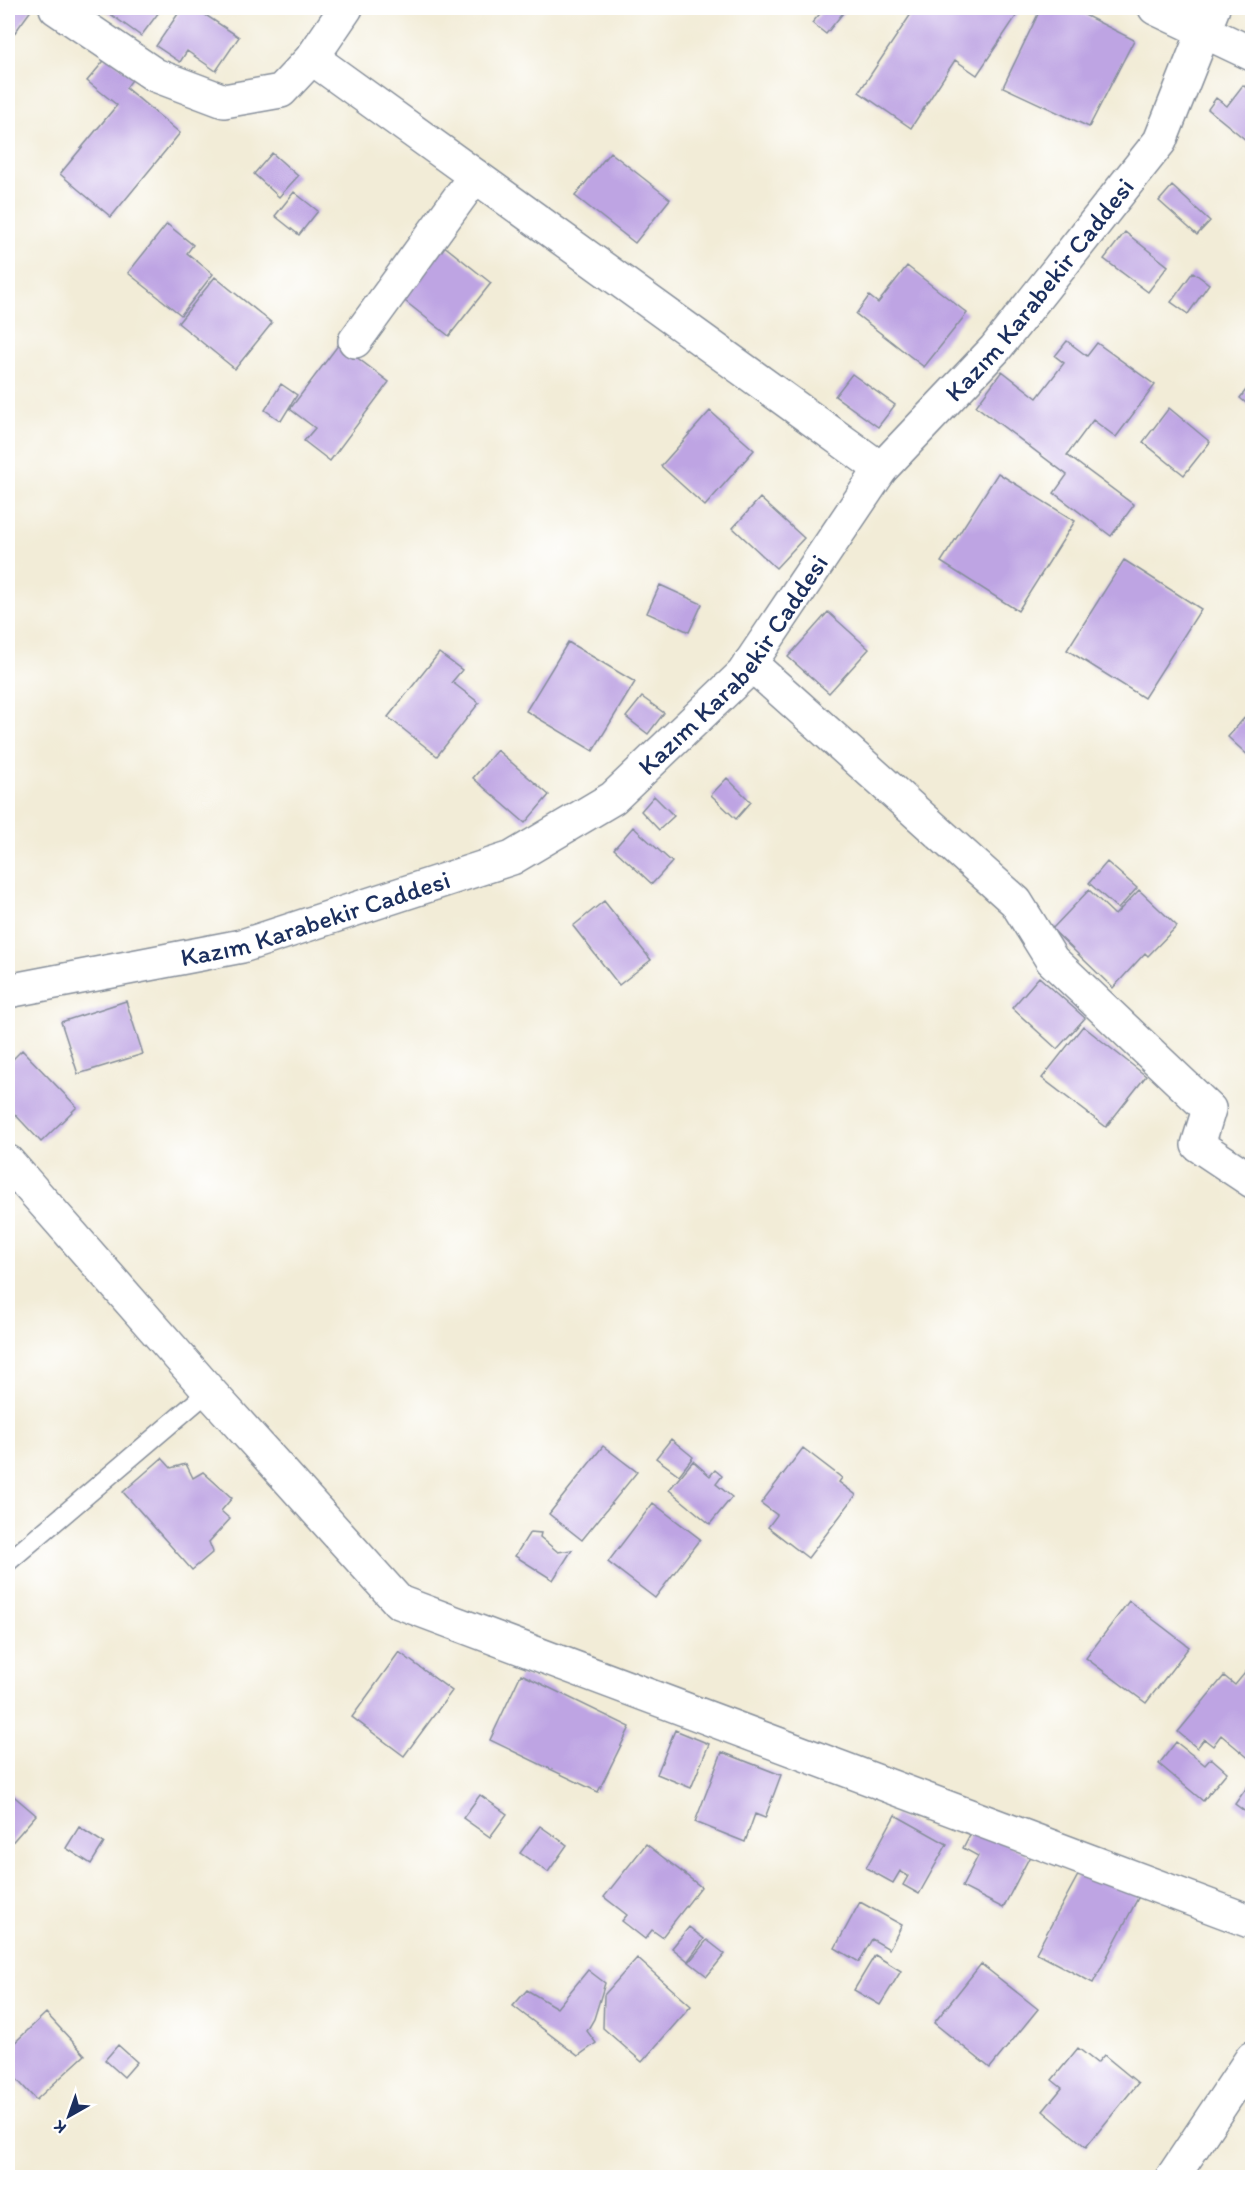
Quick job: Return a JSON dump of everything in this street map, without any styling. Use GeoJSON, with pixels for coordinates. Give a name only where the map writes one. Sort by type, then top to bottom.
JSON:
{"type":"FeatureCollection","features":[{"type":"Feature","properties":{"kind":"street"},"geometry":{"type":"LineString","coordinates":[[56,8],[154,75],[224,101],[281,91],[312,58],[346,8]]}},
{"type":"Feature","properties":{"kind":"street"},"geometry":{"type":"LineString","coordinates":[[1155,8],[1208,19],[1252,54]]}},
{"type":"Feature","properties":{"kind":"street","name":"Kazım Karabekir Caddesi"},"geometry":{"type":"LineString","coordinates":[[8,991],[242,946],[512,858],[613,798],[742,674],[881,469],[995,350],[1160,141],[1208,19]]}},
{"type":"Feature","properties":{"kind":"street"},"geometry":{"type":"LineString","coordinates":[[312,58],[881,469]]}},
{"type":"Feature","properties":{"kind":"street"},"geometry":{"type":"LineString","coordinates":[[355,341],[475,176]]}},
{"type":"Feature","properties":{"kind":"street"},"geometry":{"type":"LineString","coordinates":[[750,663],[1016,902],[1052,960],[1209,1109],[1198,1145],[1252,1181]]}},
{"type":"Feature","properties":{"kind":"street"},"geometry":{"type":"LineString","coordinates":[[8,1162],[209,1391],[399,1602],[1252,1922]]}},
{"type":"Feature","properties":{"kind":"street"},"geometry":{"type":"LineString","coordinates":[[1172,2178],[1252,2058]]}},
{"type":"Feature","properties":{"kind":"lane"},"geometry":{"type":"LineString","coordinates":[[8,1562],[209,1391]]}},
{"type":"Feature","properties":{"kind":"building"},"geometry":{"type":"Polygon","coordinates":[[[8,8],[32,9],[8,42],[8,8]]]}},
{"type":"Feature","properties":{"kind":"building"},"geometry":{"type":"Polygon","coordinates":[[[102,8],[162,8],[141,36],[102,8]]]}},
{"type":"Feature","properties":{"kind":"building"},"geometry":{"type":"Polygon","coordinates":[[[182,8],[195,8],[239,37],[216,71],[187,51],[180,62],[156,46],[182,8]]]}},
{"type":"Feature","properties":{"kind":"building"},"geometry":{"type":"Polygon","coordinates":[[[825,8],[847,8],[826,34],[812,23],[825,8]]]}},
{"type":"Feature","properties":{"kind":"building"},"geometry":{"type":"Polygon","coordinates":[[[915,8],[1021,9],[977,75],[955,60],[911,128],[859,92],[915,8]]]}},
{"type":"Feature","properties":{"kind":"building"},"geometry":{"type":"Polygon","coordinates":[[[1041,8],[1071,8],[1134,40],[1089,127],[1003,87],[1041,8]]]}},
{"type":"Feature","properties":{"kind":"building"},"geometry":{"type":"Polygon","coordinates":[[[108,56],[134,77],[126,88],[180,133],[111,217],[60,174],[117,105],[87,81],[108,56]]]}},
{"type":"Feature","properties":{"kind":"building"},"geometry":{"type":"Polygon","coordinates":[[[1243,85],[1252,93],[1252,145],[1208,109],[1216,98],[1227,106],[1243,85]]]}},
{"type":"Feature","properties":{"kind":"building"},"geometry":{"type":"Polygon","coordinates":[[[610,152],[670,199],[635,243],[575,196],[610,152]]]}},
{"type":"Feature","properties":{"kind":"building"},"geometry":{"type":"Polygon","coordinates":[[[272,153],[298,176],[279,197],[254,174],[272,153]]]}},
{"type":"Feature","properties":{"kind":"building"},"geometry":{"type":"Polygon","coordinates":[[[1172,186],[1210,221],[1197,235],[1159,201],[1172,186]]]}},
{"type":"Feature","properties":{"kind":"building"},"geometry":{"type":"Polygon","coordinates":[[[294,192],[318,211],[299,235],[275,216],[294,192]]]}},
{"type":"Feature","properties":{"kind":"building"},"geometry":{"type":"Polygon","coordinates":[[[167,224],[193,245],[187,253],[213,274],[181,315],[128,273],[167,224]]]}},
{"type":"Feature","properties":{"kind":"building"},"geometry":{"type":"Polygon","coordinates":[[[1125,232],[1168,266],[1148,292],[1104,259],[1125,232]]]}},
{"type":"Feature","properties":{"kind":"building"},"geometry":{"type":"Polygon","coordinates":[[[438,241],[491,283],[449,336],[396,294],[438,241]]]}},
{"type":"Feature","properties":{"kind":"building"},"geometry":{"type":"Polygon","coordinates":[[[907,266],[967,313],[924,367],[856,314],[869,296],[878,303],[907,266]]]}},
{"type":"Feature","properties":{"kind":"building"},"geometry":{"type":"Polygon","coordinates":[[[1193,272],[1209,284],[1188,314],[1171,302],[1193,272]]]}},
{"type":"Feature","properties":{"kind":"building"},"geometry":{"type":"Polygon","coordinates":[[[215,277],[272,323],[235,369],[178,323],[215,277]]]}},
{"type":"Feature","properties":{"kind":"building"},"geometry":{"type":"Polygon","coordinates":[[[1067,341],[1087,356],[1097,343],[1155,385],[1116,437],[1093,420],[1067,455],[1134,505],[1111,536],[1054,493],[1067,475],[976,406],[1002,371],[1037,398],[1064,363],[1055,356],[1067,341]]]}},
{"type":"Feature","properties":{"kind":"building"},"geometry":{"type":"Polygon","coordinates":[[[339,344],[389,382],[330,461],[304,441],[315,428],[290,409],[339,344]]]}},
{"type":"Feature","properties":{"kind":"building"},"geometry":{"type":"Polygon","coordinates":[[[852,374],[895,405],[878,427],[835,396],[852,374]]]}},
{"type":"Feature","properties":{"kind":"building"},"geometry":{"type":"Polygon","coordinates":[[[1252,382],[1252,408],[1240,398],[1252,382]]]}},
{"type":"Feature","properties":{"kind":"building"},"geometry":{"type":"Polygon","coordinates":[[[281,384],[297,395],[281,421],[265,410],[281,384]]]}},
{"type":"Feature","properties":{"kind":"building"},"geometry":{"type":"Polygon","coordinates":[[[1169,408],[1210,442],[1184,475],[1143,442],[1169,408]]]}},
{"type":"Feature","properties":{"kind":"building"},"geometry":{"type":"Polygon","coordinates":[[[710,411],[754,450],[705,506],[661,466],[710,411]]]}},
{"type":"Feature","properties":{"kind":"building"},"geometry":{"type":"Polygon","coordinates":[[[998,473],[1075,521],[1018,611],[941,562],[998,473]]]}},
{"type":"Feature","properties":{"kind":"building"},"geometry":{"type":"Polygon","coordinates":[[[760,498],[804,538],[776,568],[733,528],[760,498]]]}},
{"type":"Feature","properties":{"kind":"building"},"geometry":{"type":"Polygon","coordinates":[[[1124,560],[1201,609],[1144,698],[1067,650],[1124,560]]]}},
{"type":"Feature","properties":{"kind":"building"},"geometry":{"type":"Polygon","coordinates":[[[660,585],[702,604],[689,632],[647,613],[660,585]]]}},
{"type":"Feature","properties":{"kind":"building"},"geometry":{"type":"Polygon","coordinates":[[[828,612],[869,649],[829,693],[788,657],[828,612]]]}},
{"type":"Feature","properties":{"kind":"building"},"geometry":{"type":"Polygon","coordinates":[[[568,642],[635,682],[593,751],[526,711],[568,642]]]}},
{"type":"Feature","properties":{"kind":"building"},"geometry":{"type":"Polygon","coordinates":[[[439,653],[462,670],[452,682],[479,703],[437,756],[388,717],[439,653]]]}},
{"type":"Feature","properties":{"kind":"building"},"geometry":{"type":"Polygon","coordinates":[[[642,697],[664,713],[648,734],[626,717],[642,697]]]}},
{"type":"Feature","properties":{"kind":"building"},"geometry":{"type":"Polygon","coordinates":[[[1252,709],[1252,759],[1228,737],[1252,709]]]}},
{"type":"Feature","properties":{"kind":"building"},"geometry":{"type":"Polygon","coordinates":[[[497,750],[549,795],[525,823],[473,778],[497,750]]]}},
{"type":"Feature","properties":{"kind":"building"},"geometry":{"type":"Polygon","coordinates":[[[727,778],[751,802],[736,819],[711,795],[727,778]]]}},
{"type":"Feature","properties":{"kind":"building"},"geometry":{"type":"Polygon","coordinates":[[[654,796],[674,816],[659,830],[641,811],[654,796]]]}},
{"type":"Feature","properties":{"kind":"building"},"geometry":{"type":"Polygon","coordinates":[[[633,827],[672,862],[652,884],[614,849],[633,827]]]}},
{"type":"Feature","properties":{"kind":"building"},"geometry":{"type":"Polygon","coordinates":[[[1107,862],[1137,888],[1118,909],[1089,883],[1107,862]]]}},
{"type":"Feature","properties":{"kind":"building"},"geometry":{"type":"Polygon","coordinates":[[[1089,890],[1115,915],[1139,890],[1177,926],[1148,956],[1145,953],[1113,988],[1052,929],[1089,890]]]}},
{"type":"Feature","properties":{"kind":"building"},"geometry":{"type":"Polygon","coordinates":[[[604,901],[651,960],[619,985],[573,926],[604,901]]]}},
{"type":"Feature","properties":{"kind":"building"},"geometry":{"type":"Polygon","coordinates":[[[1039,977],[1085,1018],[1057,1049],[1012,1008],[1039,977]]]}},
{"type":"Feature","properties":{"kind":"building"},"geometry":{"type":"Polygon","coordinates":[[[126,1001],[143,1054],[78,1074],[61,1022],[126,1001]]]}},
{"type":"Feature","properties":{"kind":"building"},"geometry":{"type":"Polygon","coordinates":[[[1083,1026],[1146,1076],[1106,1127],[1042,1078],[1083,1026]]]}},
{"type":"Feature","properties":{"kind":"building"},"geometry":{"type":"Polygon","coordinates":[[[22,1050],[77,1107],[41,1142],[8,1107],[8,1064],[22,1050]]]}},
{"type":"Feature","properties":{"kind":"building"},"geometry":{"type":"Polygon","coordinates":[[[671,1439],[693,1457],[679,1475],[656,1458],[671,1439]]]}},
{"type":"Feature","properties":{"kind":"building"},"geometry":{"type":"Polygon","coordinates":[[[603,1446],[637,1472],[582,1540],[549,1514],[603,1446]]]}},
{"type":"Feature","properties":{"kind":"building"},"geometry":{"type":"Polygon","coordinates":[[[803,1448],[842,1478],[839,1482],[856,1495],[808,1558],[768,1527],[777,1515],[761,1503],[803,1448]]]}},
{"type":"Feature","properties":{"kind":"building"},"geometry":{"type":"Polygon","coordinates":[[[162,1458],[171,1468],[186,1464],[193,1478],[203,1472],[232,1498],[221,1511],[230,1519],[209,1542],[213,1552],[192,1570],[123,1492],[162,1458]]]}},
{"type":"Feature","properties":{"kind":"building"},"geometry":{"type":"Polygon","coordinates":[[[693,1461],[710,1476],[715,1470],[722,1476],[716,1484],[732,1497],[710,1524],[669,1490],[693,1461]]]}},
{"type":"Feature","properties":{"kind":"building"},"geometry":{"type":"Polygon","coordinates":[[[653,1503],[700,1539],[655,1598],[608,1562],[653,1503]]]}},
{"type":"Feature","properties":{"kind":"building"},"geometry":{"type":"Polygon","coordinates":[[[530,1532],[541,1533],[540,1537],[558,1552],[572,1550],[553,1580],[515,1556],[530,1532]]]}},
{"type":"Feature","properties":{"kind":"building"},"geometry":{"type":"Polygon","coordinates":[[[1129,1601],[1189,1647],[1146,1703],[1086,1658],[1129,1601]]]}},
{"type":"Feature","properties":{"kind":"building"},"geometry":{"type":"Polygon","coordinates":[[[399,1652],[452,1691],[404,1756],[352,1717],[399,1652]]]}},
{"type":"Feature","properties":{"kind":"building"},"geometry":{"type":"Polygon","coordinates":[[[1249,1668],[1252,1671],[1252,1761],[1221,1735],[1213,1746],[1204,1739],[1197,1748],[1178,1732],[1224,1676],[1235,1685],[1249,1668]]]}},
{"type":"Feature","properties":{"kind":"building"},"geometry":{"type":"Polygon","coordinates":[[[521,1674],[630,1727],[598,1792],[490,1740],[521,1674]]]}},
{"type":"Feature","properties":{"kind":"building"},"geometry":{"type":"Polygon","coordinates":[[[675,1730],[709,1744],[691,1788],[657,1774],[675,1730]]]}},
{"type":"Feature","properties":{"kind":"building"},"geometry":{"type":"Polygon","coordinates":[[[1176,1742],[1205,1765],[1211,1758],[1227,1772],[1203,1801],[1159,1764],[1176,1742]]]}},
{"type":"Feature","properties":{"kind":"building"},"geometry":{"type":"Polygon","coordinates":[[[722,1752],[781,1775],[765,1818],[755,1814],[745,1842],[695,1822],[722,1752]]]}},
{"type":"Feature","properties":{"kind":"building"},"geometry":{"type":"Polygon","coordinates":[[[1252,1780],[1252,1805],[1247,1813],[1235,1804],[1252,1780]]]}},
{"type":"Feature","properties":{"kind":"building"},"geometry":{"type":"Polygon","coordinates":[[[8,1793],[36,1815],[8,1847],[8,1793]]]}},
{"type":"Feature","properties":{"kind":"building"},"geometry":{"type":"Polygon","coordinates":[[[480,1795],[507,1814],[490,1837],[463,1818],[480,1795]]]}},
{"type":"Feature","properties":{"kind":"building"},"geometry":{"type":"Polygon","coordinates":[[[895,1815],[947,1844],[919,1894],[903,1885],[908,1876],[900,1871],[893,1883],[866,1868],[895,1815]]]}},
{"type":"Feature","properties":{"kind":"building"},"geometry":{"type":"Polygon","coordinates":[[[540,1826],[567,1845],[548,1872],[520,1853],[540,1826]]]}},
{"type":"Feature","properties":{"kind":"building"},"geometry":{"type":"Polygon","coordinates":[[[79,1827],[104,1843],[91,1864],[66,1848],[79,1827]]]}},
{"type":"Feature","properties":{"kind":"building"},"geometry":{"type":"Polygon","coordinates":[[[974,1827],[1030,1856],[1003,1908],[962,1887],[978,1856],[963,1848],[974,1827]]]}},
{"type":"Feature","properties":{"kind":"building"},"geometry":{"type":"Polygon","coordinates":[[[646,1844],[701,1887],[662,1937],[652,1930],[645,1939],[622,1921],[627,1915],[604,1897],[646,1844]]]}},
{"type":"Feature","properties":{"kind":"building"},"geometry":{"type":"Polygon","coordinates":[[[1083,1866],[1139,1896],[1093,1983],[1036,1953],[1083,1866]]]}},
{"type":"Feature","properties":{"kind":"building"},"geometry":{"type":"Polygon","coordinates":[[[860,1902],[902,1925],[889,1949],[872,1939],[859,1962],[835,1948],[860,1902]]]}},
{"type":"Feature","properties":{"kind":"building"},"geometry":{"type":"Polygon","coordinates":[[[689,1927],[704,1939],[688,1961],[672,1948],[689,1927]]]}},
{"type":"Feature","properties":{"kind":"building"},"geometry":{"type":"Polygon","coordinates":[[[707,1940],[725,1954],[707,1976],[689,1962],[707,1940]]]}},
{"type":"Feature","properties":{"kind":"building"},"geometry":{"type":"Polygon","coordinates":[[[875,1955],[901,1971],[880,2005],[854,1990],[875,1955]]]}},
{"type":"Feature","properties":{"kind":"building"},"geometry":{"type":"Polygon","coordinates":[[[637,1958],[691,2006],[642,2062],[603,2028],[604,1995],[637,1958]]]}},
{"type":"Feature","properties":{"kind":"building"},"geometry":{"type":"Polygon","coordinates":[[[981,1964],[1038,2009],[990,2068],[934,2023],[981,1964]]]}},
{"type":"Feature","properties":{"kind":"building"},"geometry":{"type":"Polygon","coordinates":[[[588,1970],[605,1983],[594,2019],[587,2031],[596,2043],[578,2056],[513,2006],[527,1990],[557,2008],[588,1970]]]}},
{"type":"Feature","properties":{"kind":"building"},"geometry":{"type":"Polygon","coordinates":[[[46,2013],[85,2055],[36,2100],[8,2070],[8,2049],[46,2013]]]}},
{"type":"Feature","properties":{"kind":"building"},"geometry":{"type":"Polygon","coordinates":[[[118,2045],[137,2062],[124,2077],[105,2060],[118,2045]]]}},
{"type":"Feature","properties":{"kind":"building"},"geometry":{"type":"Polygon","coordinates":[[[1078,2048],[1097,2063],[1104,2055],[1138,2083],[1086,2147],[1043,2111],[1062,2088],[1052,2080],[1078,2048]]]}}]}
